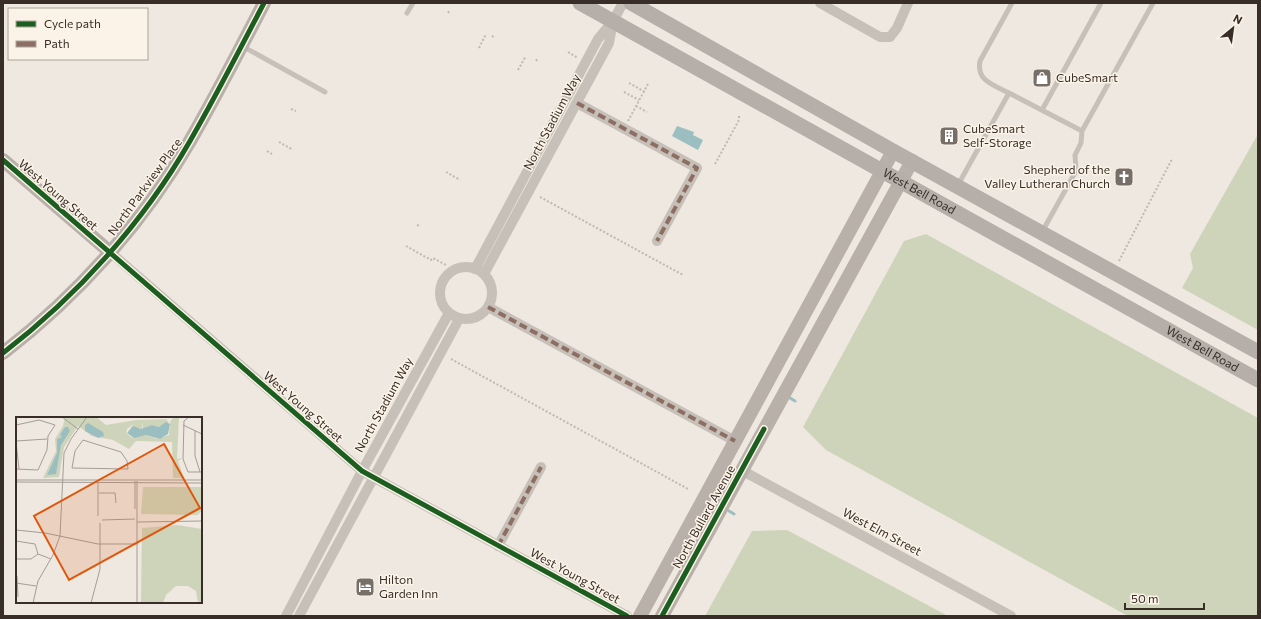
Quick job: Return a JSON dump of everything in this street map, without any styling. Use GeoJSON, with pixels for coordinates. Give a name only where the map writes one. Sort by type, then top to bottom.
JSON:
{"type":"FeatureCollection","features":[{"type":"Feature","properties":{"kind":"main road","name":"North Parkview Place"},"geometry":{"type":"LineString","coordinates":[[3,353],[43,320],[110,252],[154,196],[190,141],[264,3]]}},
{"type":"Feature","properties":{"kind":"main road","name":"West Bell Road"},"geometry":{"type":"LineString","coordinates":[[580,3],[901,183],[1258,380]]}},
{"type":"Feature","properties":{"kind":"main road","name":"West Bell Road"},"geometry":{"type":"LineString","coordinates":[[631,3],[893,151],[1258,352]]}},
{"type":"Feature","properties":{"kind":"main road","name":"North Bullard Avenue"},"geometry":{"type":"LineString","coordinates":[[640,616],[893,151]]}},
{"type":"Feature","properties":{"kind":"main road","name":"West Young Street"},"geometry":{"type":"LineString","coordinates":[[3,160],[110,252]]}},
{"type":"Feature","properties":{"kind":"main road","name":"North Bullard Avenue"},"geometry":{"type":"LineString","coordinates":[[662,616],[912,161]]}},
{"type":"Feature","properties":{"kind":"main road"},"geometry":{"type":"LineString","coordinates":[[1152,321],[1164,300]]}},
{"type":"Feature","properties":{"kind":"street","name":"North Stadium Way"},"geometry":{"type":"LineString","coordinates":[[479,271],[598,38],[613,21],[623,3]]}},
{"type":"Feature","properties":{"kind":"street"},"geometry":{"type":"LineString","coordinates":[[820,3],[880,37],[890,37],[897,28],[908,3]]}},
{"type":"Feature","properties":{"kind":"street","name":"North Stadium Way"},"geometry":{"type":"LineString","coordinates":[[479,271],[577,103],[609,43],[613,21]]}},
{"type":"Feature","properties":{"kind":"street"},"geometry":{"type":"LineString","coordinates":[[577,103],[697,168],[657,241]]}},
{"type":"Feature","properties":{"kind":"street","name":"West Young Street"},"geometry":{"type":"LineString","coordinates":[[110,252],[362,471],[627,616]]}},
{"type":"Feature","properties":{"kind":"street"},"geometry":{"type":"LineString","coordinates":[[462,267],[479,271],[492,289],[492,297],[488,307],[476,317],[468,319],[460,318],[449,313],[440,300],[440,291],[445,277],[455,269],[462,267]]}},
{"type":"Feature","properties":{"kind":"street"},"geometry":{"type":"LineString","coordinates":[[488,307],[735,441]]}},
{"type":"Feature","properties":{"kind":"street","name":"North Stadium Way"},"geometry":{"type":"LineString","coordinates":[[286,616],[362,471],[449,313]]}},
{"type":"Feature","properties":{"kind":"street","name":"North Stadium Way"},"geometry":{"type":"LineString","coordinates":[[299,616],[460,318]]}},
{"type":"Feature","properties":{"kind":"street"},"geometry":{"type":"LineString","coordinates":[[498,546],[541,467]]}},
{"type":"Feature","properties":{"kind":"street","name":"West Elm Street"},"geometry":{"type":"LineString","coordinates":[[741,470],[1011,616]]}},
{"type":"Feature","properties":{"kind":"lane"},"geometry":{"type":"LineString","coordinates":[[407,13],[413,3]]}},
{"type":"Feature","properties":{"kind":"lane"},"geometry":{"type":"LineString","coordinates":[[1012,3],[980,61],[980,74],[985,80],[1082,131]]}},
{"type":"Feature","properties":{"kind":"lane"},"geometry":{"type":"LineString","coordinates":[[1042,110],[1102,3]]}},
{"type":"Feature","properties":{"kind":"lane"},"geometry":{"type":"LineString","coordinates":[[1042,233],[1076,171],[1075,155],[1081,143],[1082,131],[1153,3]]}},
{"type":"Feature","properties":{"kind":"lane"},"geometry":{"type":"LineString","coordinates":[[241,46],[325,92]]}},
{"type":"Feature","properties":{"kind":"lane"},"geometry":{"type":"LineString","coordinates":[[957,186],[1009,92]]}},
{"type":"Feature","properties":{"kind":"path"},"geometry":{"type":"LineString","coordinates":[[448,14],[450,10]]}},
{"type":"Feature","properties":{"kind":"path"},"geometry":{"type":"LineString","coordinates":[[479,48],[486,34]]}},
{"type":"Feature","properties":{"kind":"path"},"geometry":{"type":"LineString","coordinates":[[568,52],[580,58]]}},
{"type":"Feature","properties":{"kind":"path"},"geometry":{"type":"LineString","coordinates":[[518,70],[526,56]]}},
{"type":"Feature","properties":{"kind":"path"},"geometry":{"type":"LineString","coordinates":[[629,83],[645,92]]}},
{"type":"Feature","properties":{"kind":"path"},"geometry":{"type":"LineString","coordinates":[[627,122],[645,92],[648,84]]}},
{"type":"Feature","properties":{"kind":"path"},"geometry":{"type":"LineString","coordinates":[[624,92],[639,100]]}},
{"type":"Feature","properties":{"kind":"path"},"geometry":{"type":"LineString","coordinates":[[636,106],[647,112]]}},
{"type":"Feature","properties":{"kind":"path"},"geometry":{"type":"LineString","coordinates":[[291,109],[296,111]]}},
{"type":"Feature","properties":{"kind":"path"},"geometry":{"type":"LineString","coordinates":[[715,164],[739,120],[739,115]]}},
{"type":"Feature","properties":{"kind":"path"},"geometry":{"type":"LineString","coordinates":[[279,142],[293,150]]}},
{"type":"Feature","properties":{"kind":"path"},"geometry":{"type":"LineString","coordinates":[[267,151],[272,154]]}},
{"type":"Feature","properties":{"kind":"path"},"geometry":{"type":"LineString","coordinates":[[1118,262],[1172,160]]}},
{"type":"Feature","properties":{"kind":"path"},"geometry":{"type":"LineString","coordinates":[[446,172],[460,180]]}},
{"type":"Feature","properties":{"kind":"path"},"geometry":{"type":"LineString","coordinates":[[540,197],[684,275]]}},
{"type":"Feature","properties":{"kind":"path"},"geometry":{"type":"LineString","coordinates":[[406,246],[431,260],[433,258],[446,265]]}},
{"type":"Feature","properties":{"kind":"path"},"geometry":{"type":"LineString","coordinates":[[451,359],[688,489]]}},
{"type":"Feature","properties":{"kind":"green space"},"geometry":{"type":"Polygon","coordinates":[[[1258,134],[1258,330],[1182,288],[1193,268],[1190,254],[1258,134]]]}},
{"type":"Feature","properties":{"kind":"green space"},"geometry":{"type":"Polygon","coordinates":[[[926,234],[1258,418],[1258,616],[1128,616],[826,450],[803,427],[904,241],[926,234]]]}},
{"type":"Feature","properties":{"kind":"green space"},"geometry":{"type":"Polygon","coordinates":[[[787,530],[948,616],[705,616],[752,531],[787,530]]]}},
{"type":"Feature","properties":{"kind":"water"},"geometry":{"type":"Polygon","coordinates":[[[677,126],[694,132],[693,135],[703,140],[698,150],[672,136],[677,126]]]}},
{"type":"Feature","properties":{"kind":"waterway"},"geometry":{"type":"LineString","coordinates":[[790,398],[795,401]]}},
{"type":"Feature","properties":{"kind":"waterway"},"geometry":{"type":"LineString","coordinates":[[729,511],[734,514]]}},
{"type":"Feature","properties":{"kind":"marked path"},"geometry":{"type":"LineString","coordinates":[[577,103],[697,168],[657,241]]}},
{"type":"Feature","properties":{"kind":"marked path"},"geometry":{"type":"LineString","coordinates":[[488,307],[735,441]]}},
{"type":"Feature","properties":{"kind":"marked path"},"geometry":{"type":"LineString","coordinates":[[498,546],[541,467]]}},
{"type":"Feature","properties":{"kind":"cycle path"},"geometry":{"type":"LineString","coordinates":[[3,353],[57,307],[82,282],[107,256],[151,201],[172,171],[190,141],[219,90],[264,3]]}},
{"type":"Feature","properties":{"kind":"cycle path"},"geometry":{"type":"LineString","coordinates":[[3,160],[362,471],[627,616]]}},
{"type":"Feature","properties":{"kind":"cycle path"},"geometry":{"type":"LineString","coordinates":[[662,616],[764,429]]}},
{"type":"Feature","properties":{"kind":"place","name":"CubeSmart"},"geometry":{"type":"Point","coordinates":[1042,78]}},
{"type":"Feature","properties":{"kind":"place","name":"CubeSmart Self-Storage"},"geometry":{"type":"Point","coordinates":[949,136]}},
{"type":"Feature","properties":{"kind":"place","name":"Shepherd of the Valley Lutheran Church"},"geometry":{"type":"Point","coordinates":[1124,177]}},
{"type":"Feature","properties":{"kind":"place","name":"Hilton Garden Inn"},"geometry":{"type":"Point","coordinates":[365,587]}}]}
